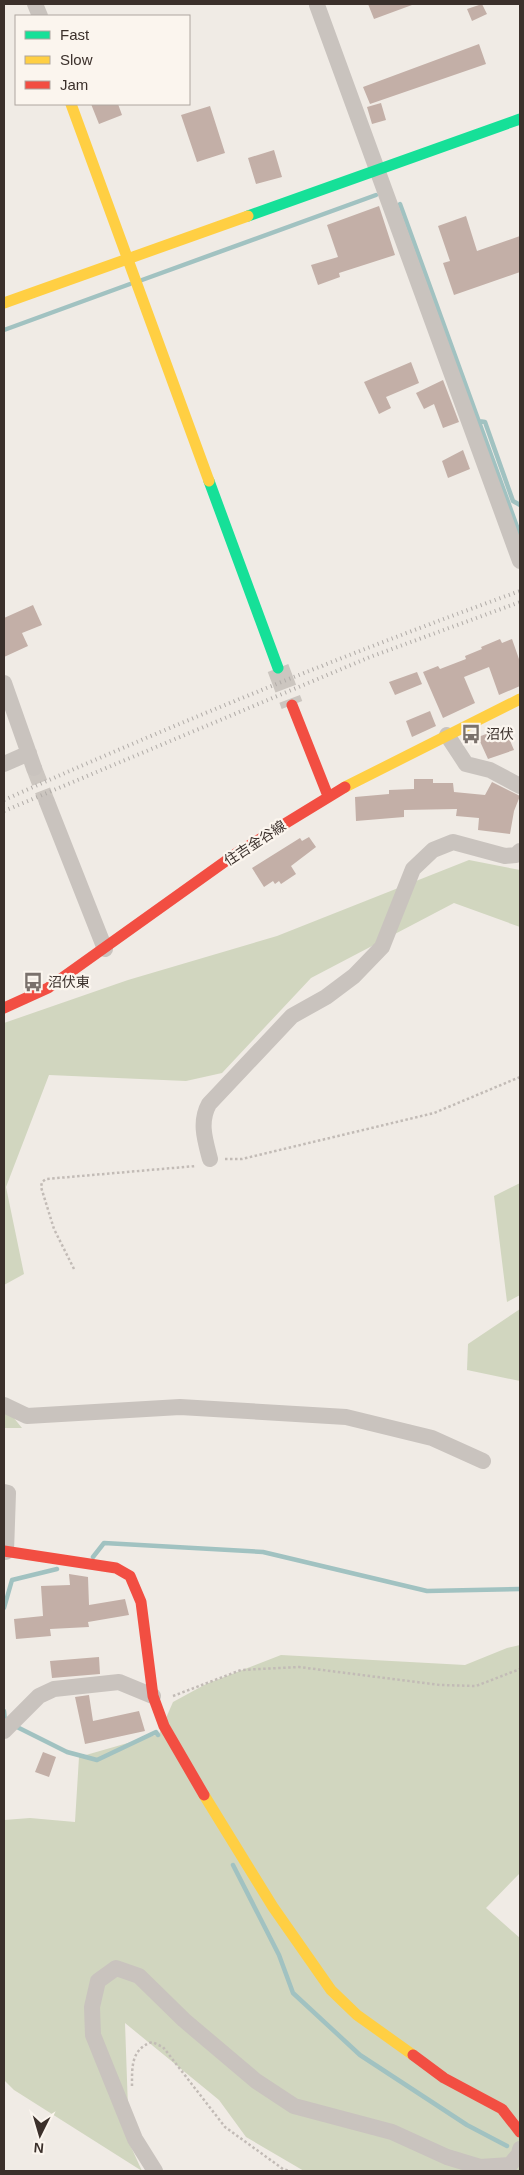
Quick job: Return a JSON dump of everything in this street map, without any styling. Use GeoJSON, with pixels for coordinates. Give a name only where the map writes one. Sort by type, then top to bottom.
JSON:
{"type":"FeatureCollection","features":[{"type":"Feature","properties":{"kind":"street"},"geometry":{"type":"LineString","coordinates":[[317,5],[376,172],[520,561]]}},
{"type":"Feature","properties":{"kind":"street"},"geometry":{"type":"LineString","coordinates":[[71,105],[278,668]]}},
{"type":"Feature","properties":{"kind":"street"},"geometry":{"type":"LineString","coordinates":[[4,303],[126,258],[520,120]]}},
{"type":"Feature","properties":{"kind":"street"},"geometry":{"type":"LineString","coordinates":[[4,683],[32,761],[4,764]]}},
{"type":"Feature","properties":{"kind":"street","name":"住吉金谷線"},"geometry":{"type":"LineString","coordinates":[[4,1008],[48,988],[237,853],[328,796],[520,699]]}},
{"type":"Feature","properties":{"kind":"street"},"geometry":{"type":"LineString","coordinates":[[292,705],[328,796]]}},
{"type":"Feature","properties":{"kind":"street"},"geometry":{"type":"LineString","coordinates":[[447,735],[466,764],[490,770],[520,786]]}},
{"type":"Feature","properties":{"kind":"street"},"geometry":{"type":"LineString","coordinates":[[47,802],[105,949]]}},
{"type":"Feature","properties":{"kind":"street"},"geometry":{"type":"LineString","coordinates":[[210,1159],[203,1130],[204,1113],[209,1104],[292,1016],[326,997],[354,976],[382,947],[413,869],[433,850],[453,842],[505,856],[516,855],[520,851]]}},
{"type":"Feature","properties":{"kind":"street"},"geometry":{"type":"LineString","coordinates":[[4,1405],[27,1416],[180,1407],[346,1417],[432,1438],[483,1461]]}},
{"type":"Feature","properties":{"kind":"street"},"geometry":{"type":"LineString","coordinates":[[4,1492],[8,1493],[5,1544],[60,1560],[116,1568],[130,1576],[140,1602],[153,1696],[164,1726],[213,1811],[273,1907],[331,1990],[357,2014],[444,2078],[502,2110],[520,2132]]}},
{"type":"Feature","properties":{"kind":"street"},"geometry":{"type":"LineString","coordinates":[[4,1730],[39,1696],[54,1689],[119,1682],[153,1696]]}},
{"type":"Feature","properties":{"kind":"street"},"geometry":{"type":"LineString","coordinates":[[155,2171],[135,2139],[93,2035],[92,2007],[98,1981],[116,1968],[139,1976],[184,2020],[256,2080],[294,2106],[392,2132],[447,2157],[480,2167],[510,2165],[519,2154],[520,2149]]}},
{"type":"Feature","properties":{"kind":"path"},"geometry":{"type":"LineString","coordinates":[[74,1270],[54,1229],[41,1187],[42,1182],[46,1179],[183,1169],[199,1166],[210,1159],[242,1160],[434,1113],[520,1077]]}},
{"type":"Feature","properties":{"kind":"path"},"geometry":{"type":"LineString","coordinates":[[153,1696],[162,1700],[241,1670],[299,1667],[440,1686],[476,1686],[520,1669]]}},
{"type":"Feature","properties":{"kind":"path"},"geometry":{"type":"LineString","coordinates":[[132,2095],[132,2061],[141,2046],[152,2042],[163,2048],[225,2127],[283,2169],[290,2171]]}},
{"type":"Feature","properties":{"kind":"green space"},"geometry":{"type":"Polygon","coordinates":[[[469,860],[520,870],[520,927],[454,903],[311,978],[222,1073],[186,1081],[49,1075],[6,1187],[24,1274],[4,1285],[4,1023],[128,980],[277,936],[469,860]]]}},
{"type":"Feature","properties":{"kind":"green space"},"geometry":{"type":"Polygon","coordinates":[[[520,1183],[520,1295],[507,1302],[494,1196],[520,1183]]]}},
{"type":"Feature","properties":{"kind":"green space"},"geometry":{"type":"Polygon","coordinates":[[[520,1309],[520,1381],[467,1370],[468,1344],[520,1309]]]}},
{"type":"Feature","properties":{"kind":"green space"},"geometry":{"type":"Polygon","coordinates":[[[4,1410],[9,1412],[22,1428],[4,1428],[4,1410]]]}},
{"type":"Feature","properties":{"kind":"green space"},"geometry":{"type":"Polygon","coordinates":[[[520,1645],[520,1873],[486,1908],[520,1938],[520,2171],[304,2171],[246,2137],[219,2100],[125,2023],[128,2108],[122,2127],[142,2171],[14,2090],[4,2080],[4,1820],[30,1818],[75,1822],[79,1757],[159,1734],[173,1702],[206,1684],[281,1655],[465,1665],[507,1648],[520,1645]]]}},
{"type":"Feature","properties":{"kind":"building"},"geometry":{"type":"Polygon","coordinates":[[[368,4],[412,4],[412,5],[374,19],[368,4]]]}},
{"type":"Feature","properties":{"kind":"building"},"geometry":{"type":"Polygon","coordinates":[[[482,4],[487,14],[472,21],[467,9],[482,4]]]}},
{"type":"Feature","properties":{"kind":"building"},"geometry":{"type":"Polygon","coordinates":[[[479,44],[486,64],[370,104],[363,87],[479,44]]]}},
{"type":"Feature","properties":{"kind":"building"},"geometry":{"type":"Polygon","coordinates":[[[381,103],[386,120],[372,124],[367,107],[381,103]]]}},
{"type":"Feature","properties":{"kind":"building"},"geometry":{"type":"Polygon","coordinates":[[[91,105],[118,105],[122,115],[99,124],[91,105]]]}},
{"type":"Feature","properties":{"kind":"building"},"geometry":{"type":"Polygon","coordinates":[[[210,106],[225,153],[197,162],[181,115],[210,106]]]}},
{"type":"Feature","properties":{"kind":"building"},"geometry":{"type":"Polygon","coordinates":[[[274,150],[282,177],[256,184],[248,158],[274,150]]]}},
{"type":"Feature","properties":{"kind":"building"},"geometry":{"type":"Polygon","coordinates":[[[379,206],[395,255],[339,273],[340,277],[318,285],[311,265],[338,257],[327,225],[379,206]]]}},
{"type":"Feature","properties":{"kind":"building"},"geometry":{"type":"Polygon","coordinates":[[[466,216],[477,251],[520,236],[520,272],[454,295],[443,263],[450,261],[438,226],[466,216]]]}},
{"type":"Feature","properties":{"kind":"building"},"geometry":{"type":"Polygon","coordinates":[[[411,362],[419,383],[386,397],[391,408],[379,414],[364,382],[411,362]]]}},
{"type":"Feature","properties":{"kind":"building"},"geometry":{"type":"Polygon","coordinates":[[[443,380],[459,422],[443,428],[434,404],[424,409],[416,393],[443,380]]]}},
{"type":"Feature","properties":{"kind":"building"},"geometry":{"type":"Polygon","coordinates":[[[463,450],[470,469],[448,478],[442,461],[463,450]]]}},
{"type":"Feature","properties":{"kind":"building"},"geometry":{"type":"Polygon","coordinates":[[[33,605],[42,625],[22,633],[28,646],[4,657],[4,618],[33,605]]]}},
{"type":"Feature","properties":{"kind":"building"},"geometry":{"type":"Polygon","coordinates":[[[500,639],[502,643],[512,639],[520,662],[520,686],[499,695],[489,667],[464,677],[475,703],[443,718],[423,672],[438,666],[440,669],[466,659],[465,656],[500,639]]]}},
{"type":"Feature","properties":{"kind":"building"},"geometry":{"type":"Polygon","coordinates":[[[417,672],[422,684],[395,695],[389,682],[417,672]]]}},
{"type":"Feature","properties":{"kind":"building"},"geometry":{"type":"Polygon","coordinates":[[[430,711],[436,726],[412,737],[406,721],[430,711]]]}},
{"type":"Feature","properties":{"kind":"building"},"geometry":{"type":"Polygon","coordinates":[[[506,731],[514,750],[488,759],[478,737],[489,733],[491,737],[506,731]]]}},
{"type":"Feature","properties":{"kind":"building"},"geometry":{"type":"Polygon","coordinates":[[[414,779],[433,779],[433,783],[453,783],[454,792],[485,795],[492,782],[520,796],[514,811],[510,834],[478,830],[479,818],[456,816],[457,809],[404,810],[404,817],[356,821],[355,797],[389,794],[389,790],[414,789],[414,779]]]}},
{"type":"Feature","properties":{"kind":"building"},"geometry":{"type":"Polygon","coordinates":[[[309,837],[316,847],[291,866],[296,874],[281,884],[279,881],[275,884],[273,881],[264,887],[252,868],[300,838],[302,841],[309,837]]]}},
{"type":"Feature","properties":{"kind":"building"},"geometry":{"type":"Polygon","coordinates":[[[69,1574],[88,1577],[89,1605],[125,1599],[129,1615],[88,1622],[89,1627],[50,1629],[51,1636],[16,1639],[14,1619],[43,1616],[41,1586],[70,1585],[69,1574]]]}},
{"type":"Feature","properties":{"kind":"building"},"geometry":{"type":"Polygon","coordinates":[[[99,1657],[100,1674],[52,1678],[50,1661],[99,1657]]]}},
{"type":"Feature","properties":{"kind":"building"},"geometry":{"type":"Polygon","coordinates":[[[89,1695],[93,1721],[139,1711],[145,1731],[85,1744],[75,1697],[89,1695]]]}},
{"type":"Feature","properties":{"kind":"building"},"geometry":{"type":"Polygon","coordinates":[[[43,1752],[56,1757],[49,1777],[35,1772],[43,1752]]]}},
{"type":"Feature","properties":{"kind":"waterway"},"geometry":{"type":"LineString","coordinates":[[142,280],[376,195]]}},
{"type":"Feature","properties":{"kind":"waterway"},"geometry":{"type":"LineString","coordinates":[[400,204],[520,535]]}},
{"type":"Feature","properties":{"kind":"waterway"},"geometry":{"type":"LineString","coordinates":[[4,330],[130,284]]}},
{"type":"Feature","properties":{"kind":"waterway"},"geometry":{"type":"LineString","coordinates":[[478,421],[485,422],[513,501],[520,505]]}},
{"type":"Feature","properties":{"kind":"waterway"},"geometry":{"type":"LineString","coordinates":[[93,1557],[104,1543],[263,1552],[427,1591],[520,1589]]}},
{"type":"Feature","properties":{"kind":"waterway"},"geometry":{"type":"LineString","coordinates":[[4,1608],[12,1580],[57,1569]]}},
{"type":"Feature","properties":{"kind":"waterway"},"geometry":{"type":"LineString","coordinates":[[4,1711],[5,1722],[8,1723]]}},
{"type":"Feature","properties":{"kind":"waterway"},"geometry":{"type":"LineString","coordinates":[[15,1726],[67,1752],[97,1760],[156,1732],[158,1735]]}},
{"type":"Feature","properties":{"kind":"waterway"},"geometry":{"type":"LineString","coordinates":[[233,1865],[279,1955],[293,1993],[360,2055],[467,2125],[507,2146]]}},
{"type":"Feature","properties":{"kind":"tunnel"},"geometry":{"type":"LineString","coordinates":[[278,668],[292,705]]}},
{"type":"Feature","properties":{"kind":"tunnel"},"geometry":{"type":"LineString","coordinates":[[34,768],[47,802]]}},
{"type":"Feature","properties":{"kind":"railway"},"geometry":{"type":"LineString","coordinates":[[4,800],[260,691],[520,591]]}},
{"type":"Feature","properties":{"kind":"railway"},"geometry":{"type":"LineString","coordinates":[[4,811],[370,657],[520,602]]}},
{"type":"Feature","properties":{"kind":"traffic: fast"},"geometry":{"type":"LineString","coordinates":[[248,216],[520,119]]}},
{"type":"Feature","properties":{"kind":"traffic: fast"},"geometry":{"type":"LineString","coordinates":[[209,481],[278,668]]}},
{"type":"Feature","properties":{"kind":"traffic: slow"},"geometry":{"type":"LineString","coordinates":[[71,105],[209,481]]}},
{"type":"Feature","properties":{"kind":"traffic: slow"},"geometry":{"type":"LineString","coordinates":[[4,303],[248,216]]}},
{"type":"Feature","properties":{"kind":"traffic: slow"},"geometry":{"type":"LineString","coordinates":[[345,787],[520,699]]}},
{"type":"Feature","properties":{"kind":"traffic: slow"},"geometry":{"type":"LineString","coordinates":[[204,1795],[273,1907],[331,1990],[357,2015],[413,2055]]}},
{"type":"Feature","properties":{"kind":"traffic: jam"},"geometry":{"type":"LineString","coordinates":[[292,705],[328,796]]}},
{"type":"Feature","properties":{"kind":"traffic: jam"},"geometry":{"type":"LineString","coordinates":[[4,1008],[48,988],[237,853],[345,787]]}},
{"type":"Feature","properties":{"kind":"traffic: jam"},"geometry":{"type":"LineString","coordinates":[[4,1551],[116,1568],[130,1576],[141,1602],[153,1696],[164,1726],[204,1795]]}},
{"type":"Feature","properties":{"kind":"traffic: jam"},"geometry":{"type":"LineString","coordinates":[[413,2055],[444,2078],[502,2109],[520,2132]]}},
{"type":"Feature","properties":{"kind":"place","name":"沼伏"},"geometry":{"type":"Point","coordinates":[471,734]}},
{"type":"Feature","properties":{"kind":"place","name":"沼伏東"},"geometry":{"type":"Point","coordinates":[33,982]}}]}
